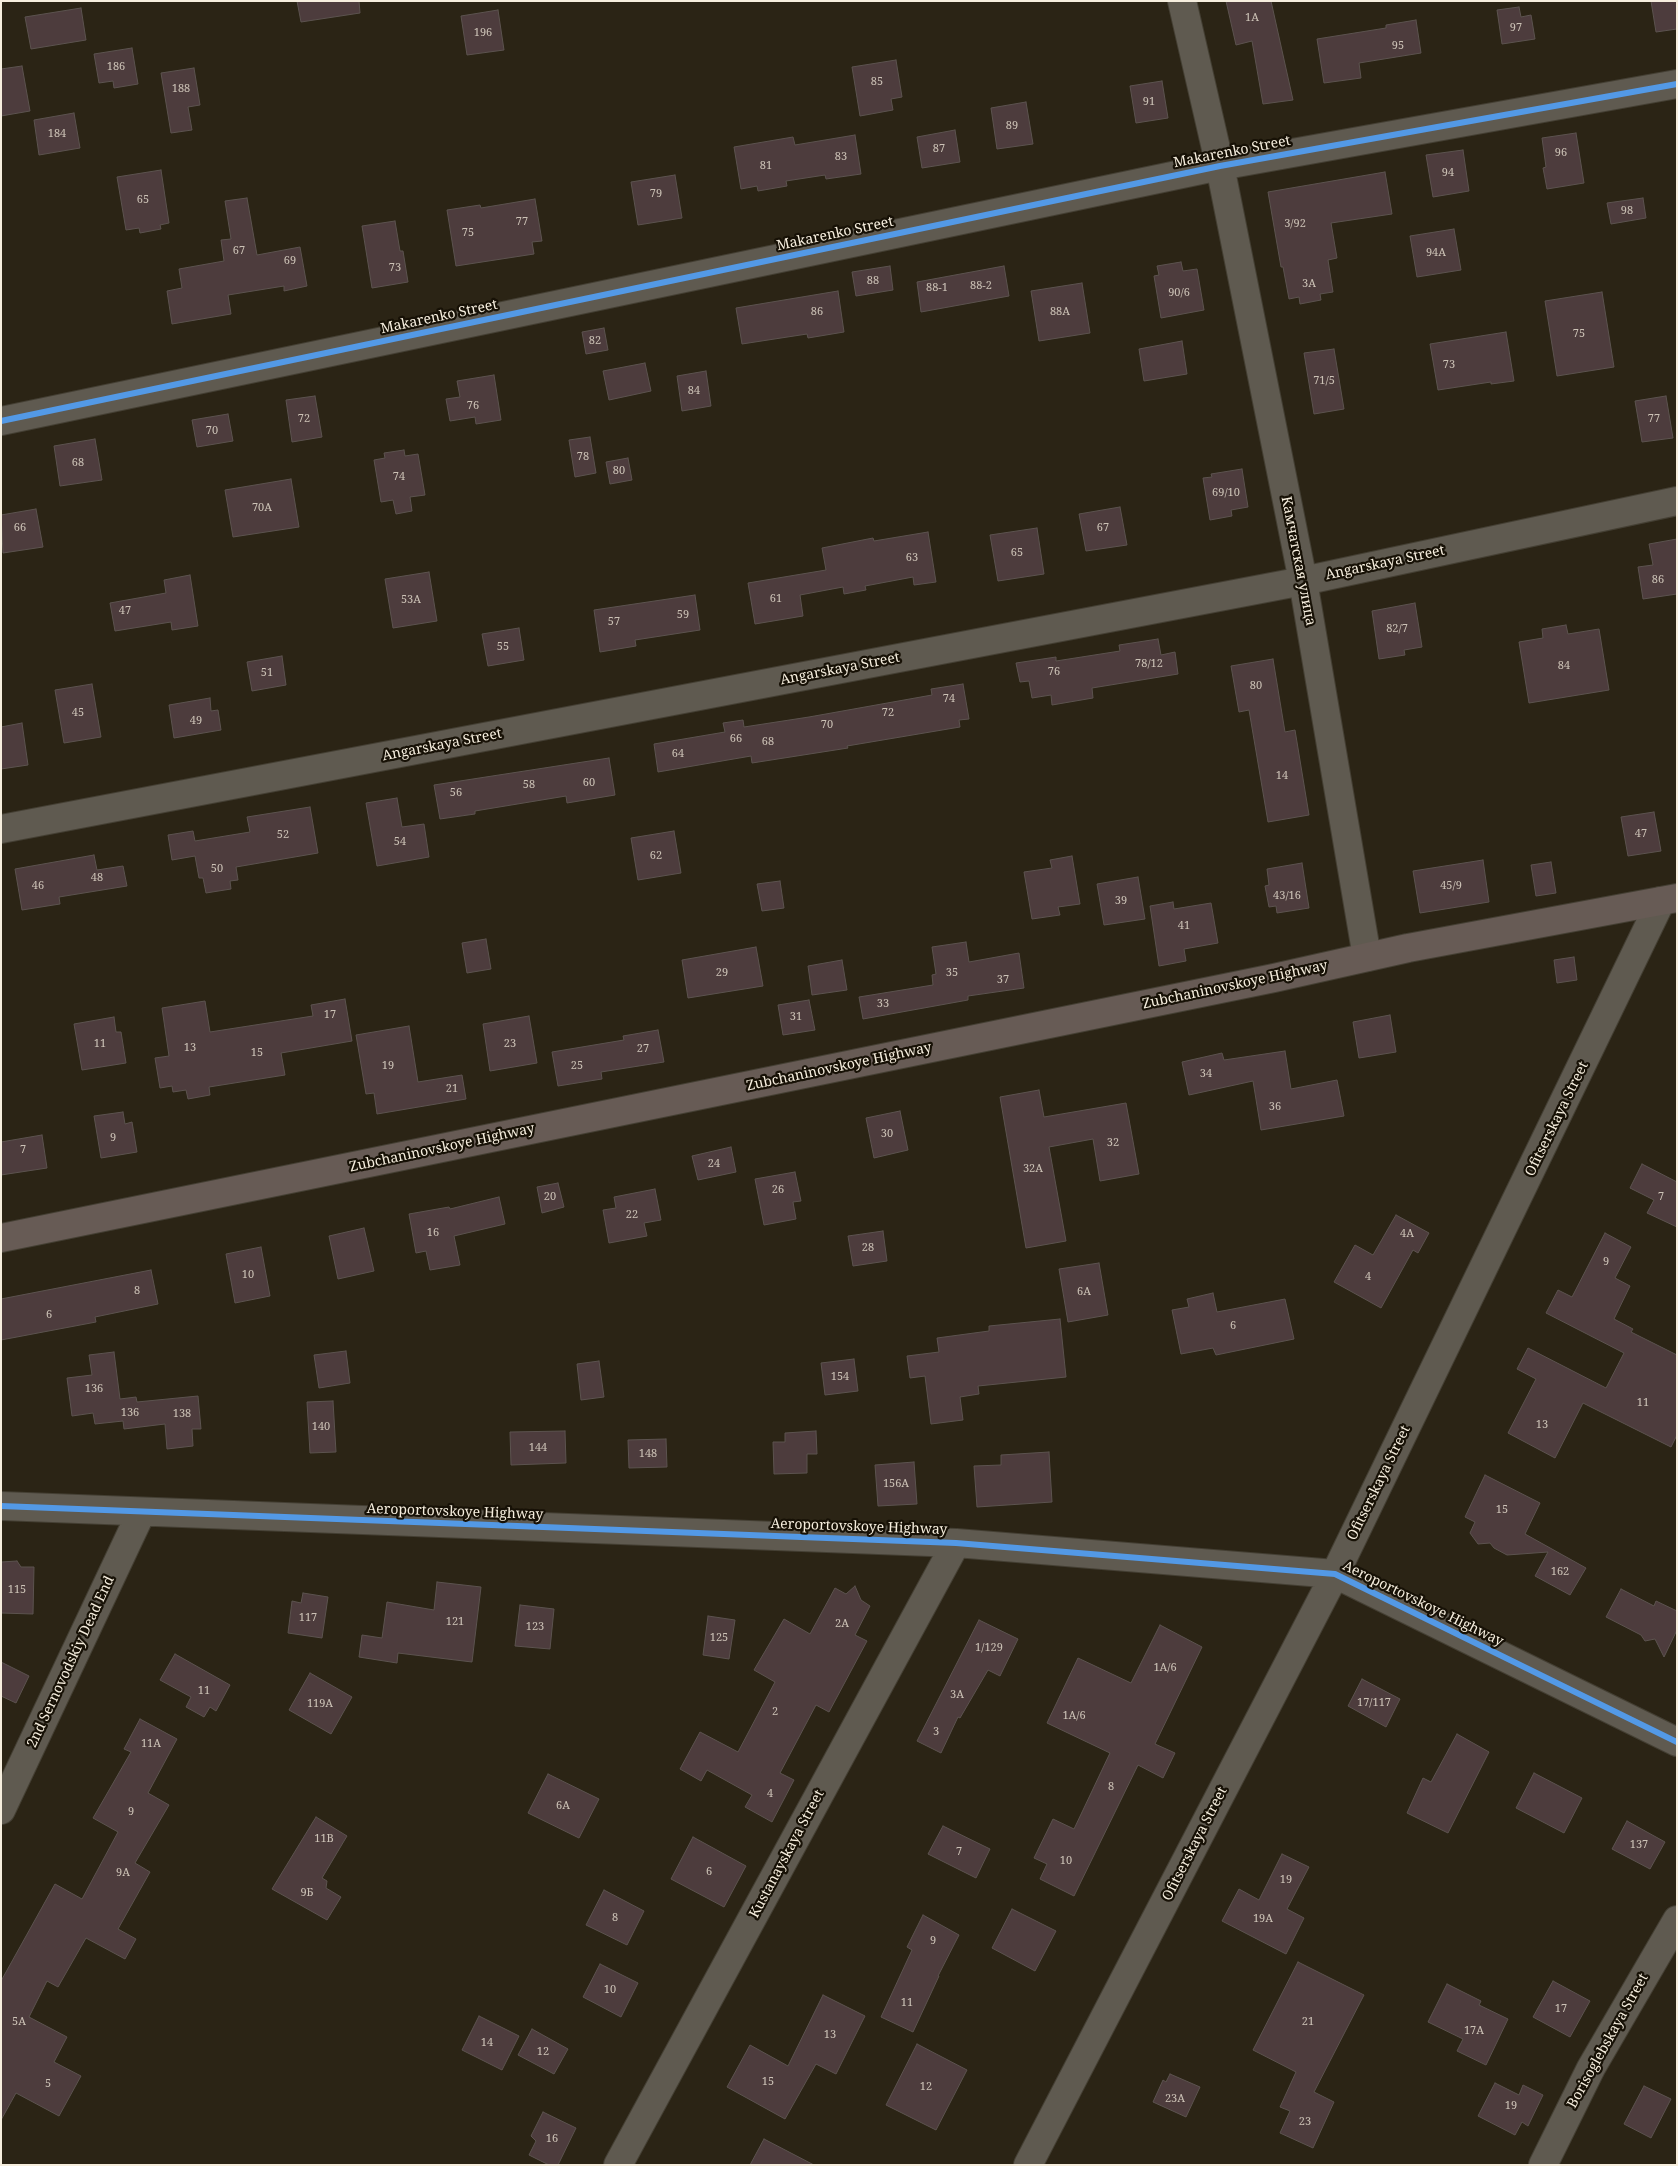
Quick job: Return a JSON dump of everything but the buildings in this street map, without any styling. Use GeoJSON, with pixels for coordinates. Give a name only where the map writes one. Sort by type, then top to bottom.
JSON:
{"type":"FeatureCollection","features":[{"type":"Feature","properties":{"kind":"main road","name":"Zubchaninovskoye Highway"},"geometry":{"type":"LineString","coordinates":[[1,1238],[1367,958],[1408,948],[1669,900]]}},
{"type":"Feature","properties":{"kind":"street","name":"Камчатская улица"},"geometry":{"type":"LineString","coordinates":[[1182,1],[1220,166],[1303,581],[1367,958]]}},
{"type":"Feature","properties":{"kind":"street","name":"Makarenko Street"},"geometry":{"type":"LineString","coordinates":[[1,421],[1220,166],[1677,84]]}},
{"type":"Feature","properties":{"kind":"street","name":"Angarskaya Street"},"geometry":{"type":"LineString","coordinates":[[1,829],[1303,581],[1677,501]]}},
{"type":"Feature","properties":{"kind":"street","name":"Ofitserskaya Street"},"geometry":{"type":"LineString","coordinates":[[1028,2165],[1335,1574],[1669,900]]}},
{"type":"Feature","properties":{"kind":"street","name":"Aeroportovskoye Highway"},"geometry":{"type":"LineString","coordinates":[[1,1506],[141,1513],[956,1543],[1335,1574],[1677,1742]]}},
{"type":"Feature","properties":{"kind":"street","name":"2nd Sernovodskiy Dead End"},"geometry":{"type":"LineString","coordinates":[[1,1810],[141,1513]]}},
{"type":"Feature","properties":{"kind":"street","name":"Kustanayskaya Street"},"geometry":{"type":"LineString","coordinates":[[618,2165],[956,1543]]}},
{"type":"Feature","properties":{"kind":"street","name":"Borisoglebskaya Street"},"geometry":{"type":"LineString","coordinates":[[1543,2165],[1591,2068],[1677,1920]]}},
{"type":"Feature","properties":{"kind":"cycle path"},"geometry":{"type":"LineString","coordinates":[[1,421],[1220,166],[1677,84]]}},
{"type":"Feature","properties":{"kind":"cycle path"},"geometry":{"type":"LineString","coordinates":[[1,1506],[956,1543],[1335,1574],[1677,1742]]}}]}
